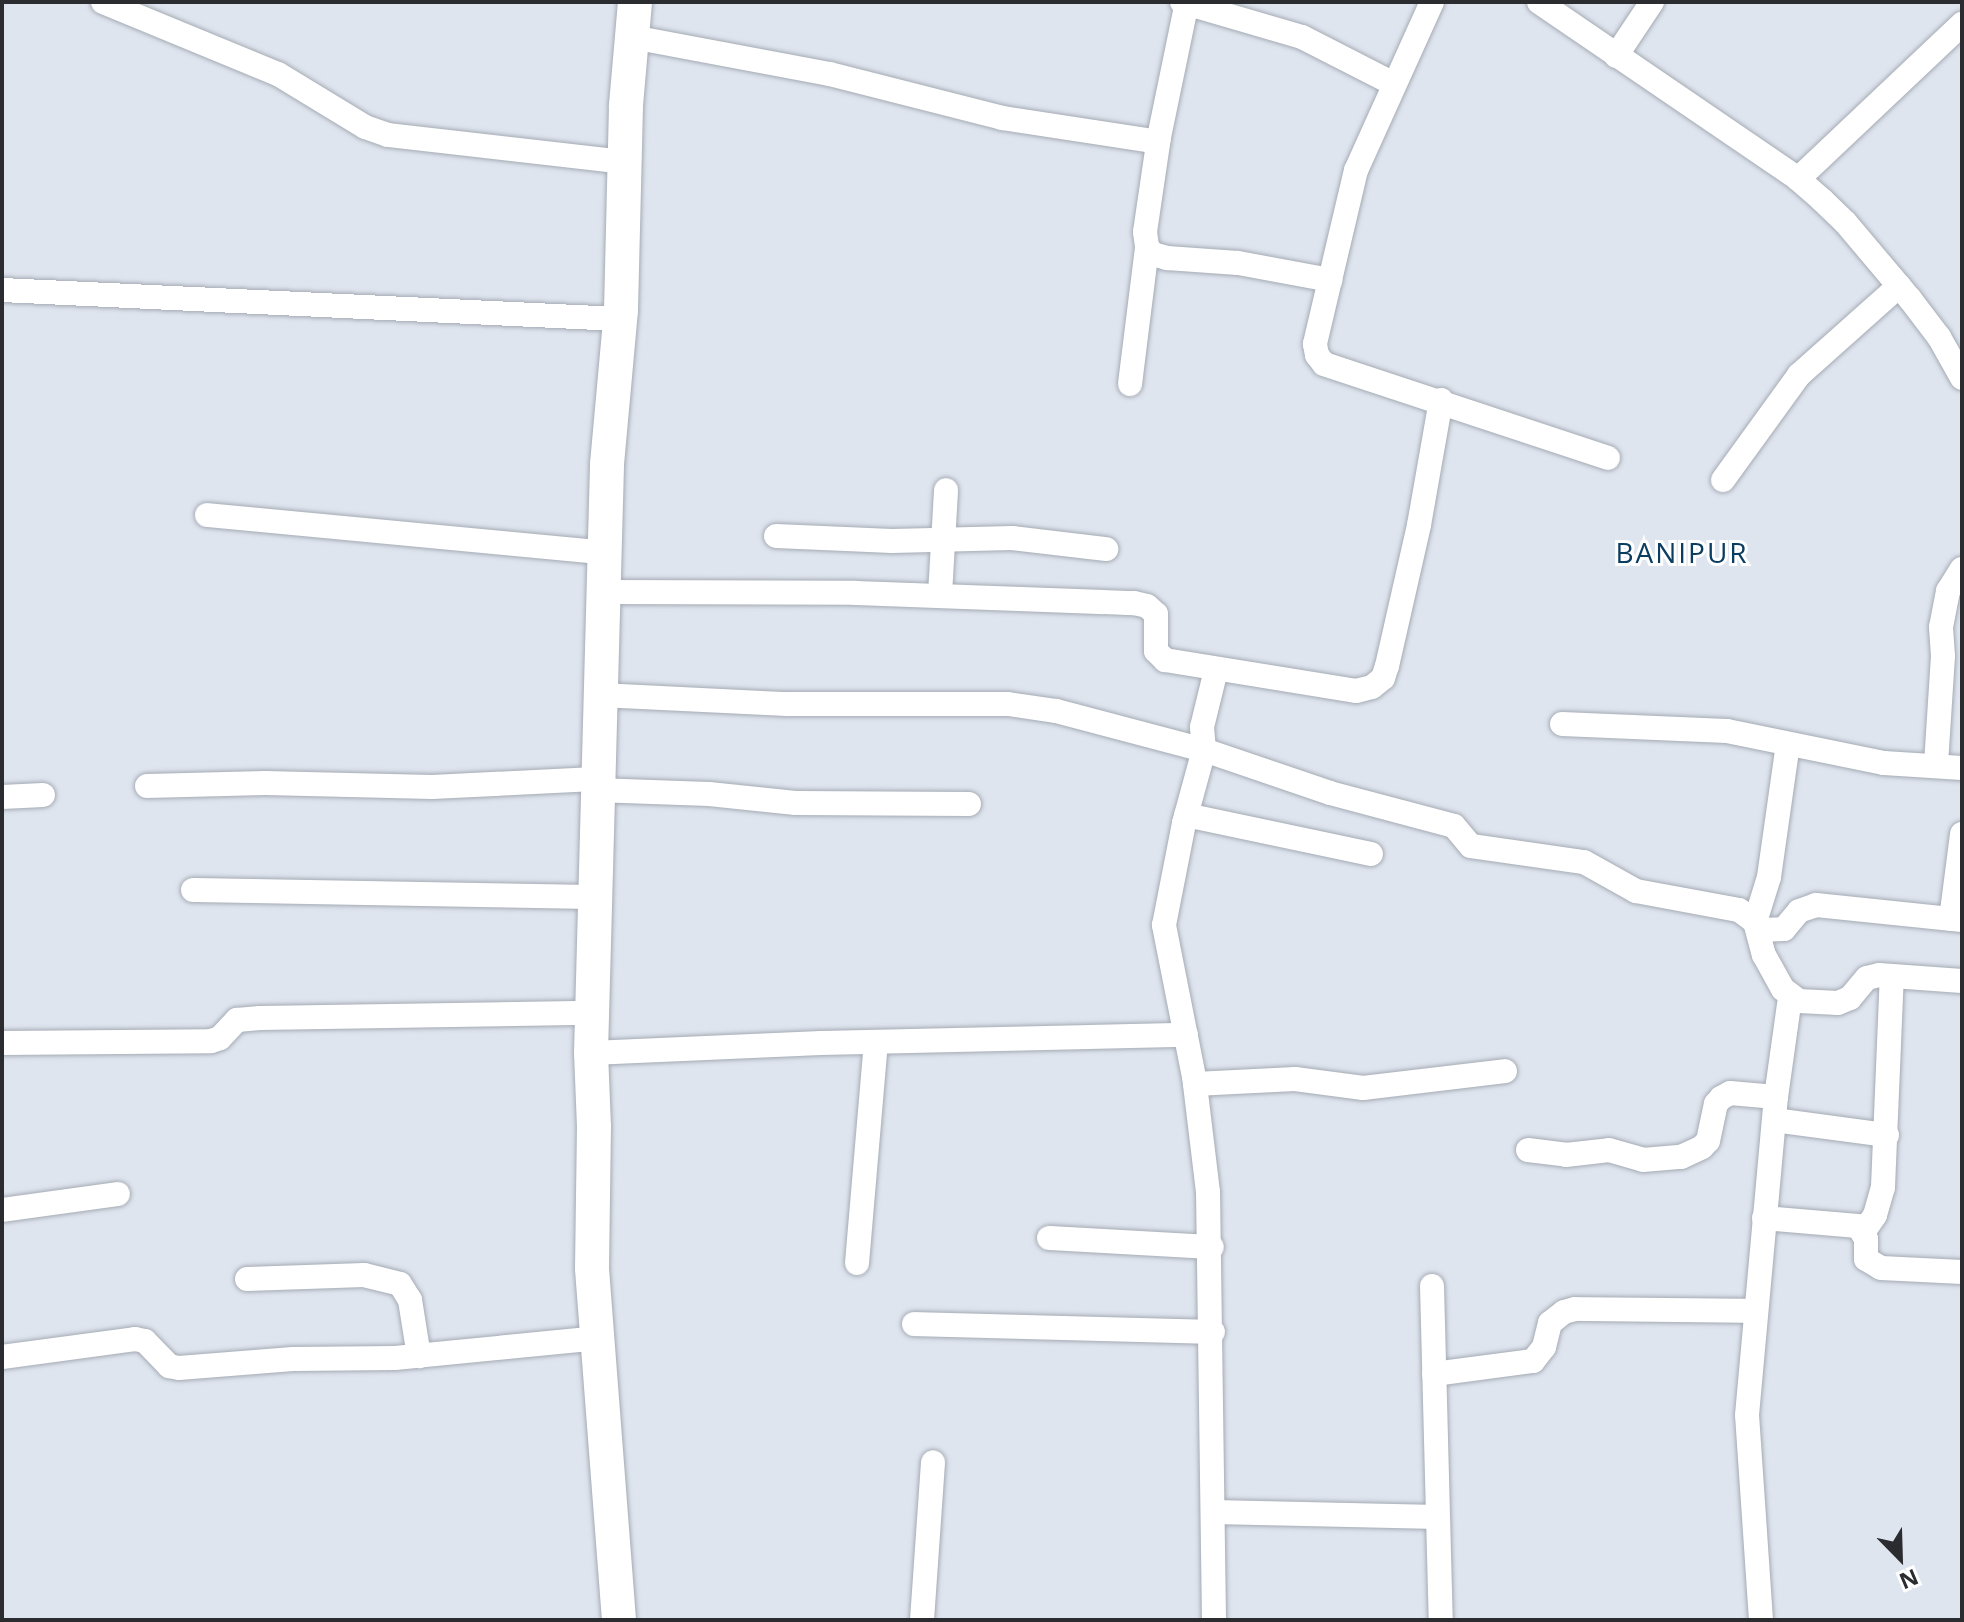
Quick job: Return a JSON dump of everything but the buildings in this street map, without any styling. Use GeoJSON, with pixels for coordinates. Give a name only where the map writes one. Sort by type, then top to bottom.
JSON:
{"type":"FeatureCollection","features":[{"type":"Feature","properties":{"kind":"street"},"geometry":{"type":"LineString","coordinates":[[103,2],[278,74],[365,127],[388,135],[624,162]]}},
{"type":"Feature","properties":{"kind":"street"},"geometry":{"type":"LineString","coordinates":[[619,1620],[592,1268],[594,1127],[591,1013],[595,785],[606,592],[607,464],[620,319],[624,162],[635,2]]}},
{"type":"Feature","properties":{"kind":"street"},"geometry":{"type":"LineString","coordinates":[[1130,384],[1147,247],[1145,232],[1158,142],[1185,2],[1302,37],[1394,84]]}},
{"type":"Feature","properties":{"kind":"street"},"geometry":{"type":"LineString","coordinates":[[1432,2],[1356,170],[1315,344],[1317,355],[1324,364],[1441,400],[1608,458]]}},
{"type":"Feature","properties":{"kind":"street"},"geometry":{"type":"LineString","coordinates":[[1539,2],[1798,179],[1845,222],[1899,286],[1939,337],[1962,378]]}},
{"type":"Feature","properties":{"kind":"street"},"geometry":{"type":"LineString","coordinates":[[1616,56],[1652,2]]}},
{"type":"Feature","properties":{"kind":"street"},"geometry":{"type":"LineString","coordinates":[[1798,179],[1962,24]]}},
{"type":"Feature","properties":{"kind":"street"},"geometry":{"type":"LineString","coordinates":[[632,37],[830,74],[1002,118],[1158,142]]}},
{"type":"Feature","properties":{"kind":"street"},"geometry":{"type":"LineString","coordinates":[[1147,247],[1153,254],[1167,258],[1238,263],[1330,280]]}},
{"type":"Feature","properties":{"kind":"street"},"geometry":{"type":"LineString","coordinates":[[1723,480],[1799,375],[1899,286]]}},
{"type":"Feature","properties":{"kind":"street"},"geometry":{"type":"LineString","coordinates":[[2,290],[201,302],[440,309],[620,319]]}},
{"type":"Feature","properties":{"kind":"street"},"geometry":{"type":"LineString","coordinates":[[606,592],[940,595],[1147,606],[1156,614],[1156,651],[1165,660],[1356,691],[1372,687],[1383,678],[1419,525],[1441,400]]}},
{"type":"Feature","properties":{"kind":"street"},"geometry":{"type":"LineString","coordinates":[[940,595],[946,490]]}},
{"type":"Feature","properties":{"kind":"street"},"geometry":{"type":"LineString","coordinates":[[207,515],[606,553]]}},
{"type":"Feature","properties":{"kind":"street"},"geometry":{"type":"LineString","coordinates":[[776,536],[892,541],[943,538],[1047,540],[1106,549]]}},
{"type":"Feature","properties":{"kind":"street"},"geometry":{"type":"LineString","coordinates":[[1936,764],[1943,656],[1941,627],[1948,591],[1962,569]]}},
{"type":"Feature","properties":{"kind":"street"},"geometry":{"type":"LineString","coordinates":[[1214,1620],[1212,1247],[1195,1084],[1164,925],[1186,815],[1204,750],[1202,727],[1216,670]]}},
{"type":"Feature","properties":{"kind":"street"},"geometry":{"type":"LineString","coordinates":[[600,695],[787,704],[1008,704],[1056,711],[1204,750],[1330,793],[1454,826],[1471,846],[1584,862],[1636,891],[1739,910],[1757,926],[1784,929],[1799,911],[1816,905],[1957,920],[1962,834]]}},
{"type":"Feature","properties":{"kind":"street"},"geometry":{"type":"LineString","coordinates":[[1562,724],[1700,729],[1884,763],[1962,768]]}},
{"type":"Feature","properties":{"kind":"street"},"geometry":{"type":"LineString","coordinates":[[1761,1620],[1746,1439],[1764,1218],[1790,997],[1764,955],[1757,926],[1769,877],[1788,744]]}},
{"type":"Feature","properties":{"kind":"street"},"geometry":{"type":"LineString","coordinates":[[147,786],[265,783],[432,787],[595,785],[796,803],[969,804]]}},
{"type":"Feature","properties":{"kind":"street"},"geometry":{"type":"LineString","coordinates":[[2,797],[43,795]]}},
{"type":"Feature","properties":{"kind":"street"},"geometry":{"type":"LineString","coordinates":[[1186,815],[1371,854]]}},
{"type":"Feature","properties":{"kind":"street"},"geometry":{"type":"LineString","coordinates":[[193,890],[594,897]]}},
{"type":"Feature","properties":{"kind":"street"},"geometry":{"type":"LineString","coordinates":[[1790,997],[1826,1004],[1838,1003],[1850,998],[1867,978],[1892,976],[1962,981]]}},
{"type":"Feature","properties":{"kind":"street"},"geometry":{"type":"LineString","coordinates":[[1892,976],[1887,1135],[1881,1200],[1864,1231],[1864,1250],[1871,1265],[1962,1272]]}},
{"type":"Feature","properties":{"kind":"street"},"geometry":{"type":"LineString","coordinates":[[2,1043],[211,1041],[220,1038],[237,1020],[275,1017],[591,1013]]}},
{"type":"Feature","properties":{"kind":"street"},"geometry":{"type":"LineString","coordinates":[[591,1053],[1186,1035]]}},
{"type":"Feature","properties":{"kind":"street"},"geometry":{"type":"LineString","coordinates":[[857,1263],[876,1043]]}},
{"type":"Feature","properties":{"kind":"street"},"geometry":{"type":"LineString","coordinates":[[1195,1084],[1295,1079],[1363,1088],[1505,1071]]}},
{"type":"Feature","properties":{"kind":"street"},"geometry":{"type":"LineString","coordinates":[[1528,1150],[1566,1155],[1609,1150],[1643,1160],[1681,1157],[1708,1141],[1716,1104],[1730,1093],[1775,1108],[1887,1135]]}},
{"type":"Feature","properties":{"kind":"street"},"geometry":{"type":"LineString","coordinates":[[2,1210],[118,1194]]}},
{"type":"Feature","properties":{"kind":"street"},"geometry":{"type":"LineString","coordinates":[[1764,1218],[1850,1223],[1864,1231]]}},
{"type":"Feature","properties":{"kind":"street"},"geometry":{"type":"LineString","coordinates":[[1049,1238],[1212,1247]]}},
{"type":"Feature","properties":{"kind":"street"},"geometry":{"type":"LineString","coordinates":[[247,1279],[364,1275],[400,1284],[410,1300],[419,1356]]}},
{"type":"Feature","properties":{"kind":"street"},"geometry":{"type":"LineString","coordinates":[[1432,1286],[1441,1620]]}},
{"type":"Feature","properties":{"kind":"street"},"geometry":{"type":"LineString","coordinates":[[1434,1374],[1533,1361],[1544,1347],[1550,1323],[1564,1312],[1575,1309],[1755,1311]]}},
{"type":"Feature","properties":{"kind":"street"},"geometry":{"type":"LineString","coordinates":[[914,1324],[1213,1332]]}},
{"type":"Feature","properties":{"kind":"street"},"geometry":{"type":"LineString","coordinates":[[2,1357],[115,1339],[145,1341],[169,1366],[179,1368],[279,1359],[419,1356],[599,1338]]}},
{"type":"Feature","properties":{"kind":"street"},"geometry":{"type":"LineString","coordinates":[[922,1620],[933,1462]]}},
{"type":"Feature","properties":{"kind":"street"},"geometry":{"type":"LineString","coordinates":[[1214,1512],[1438,1517]]}},
{"type":"Feature","properties":{"kind":"district","name":"BANIPUR"},"geometry":{"type":"Point","coordinates":[1682,552]}}]}
